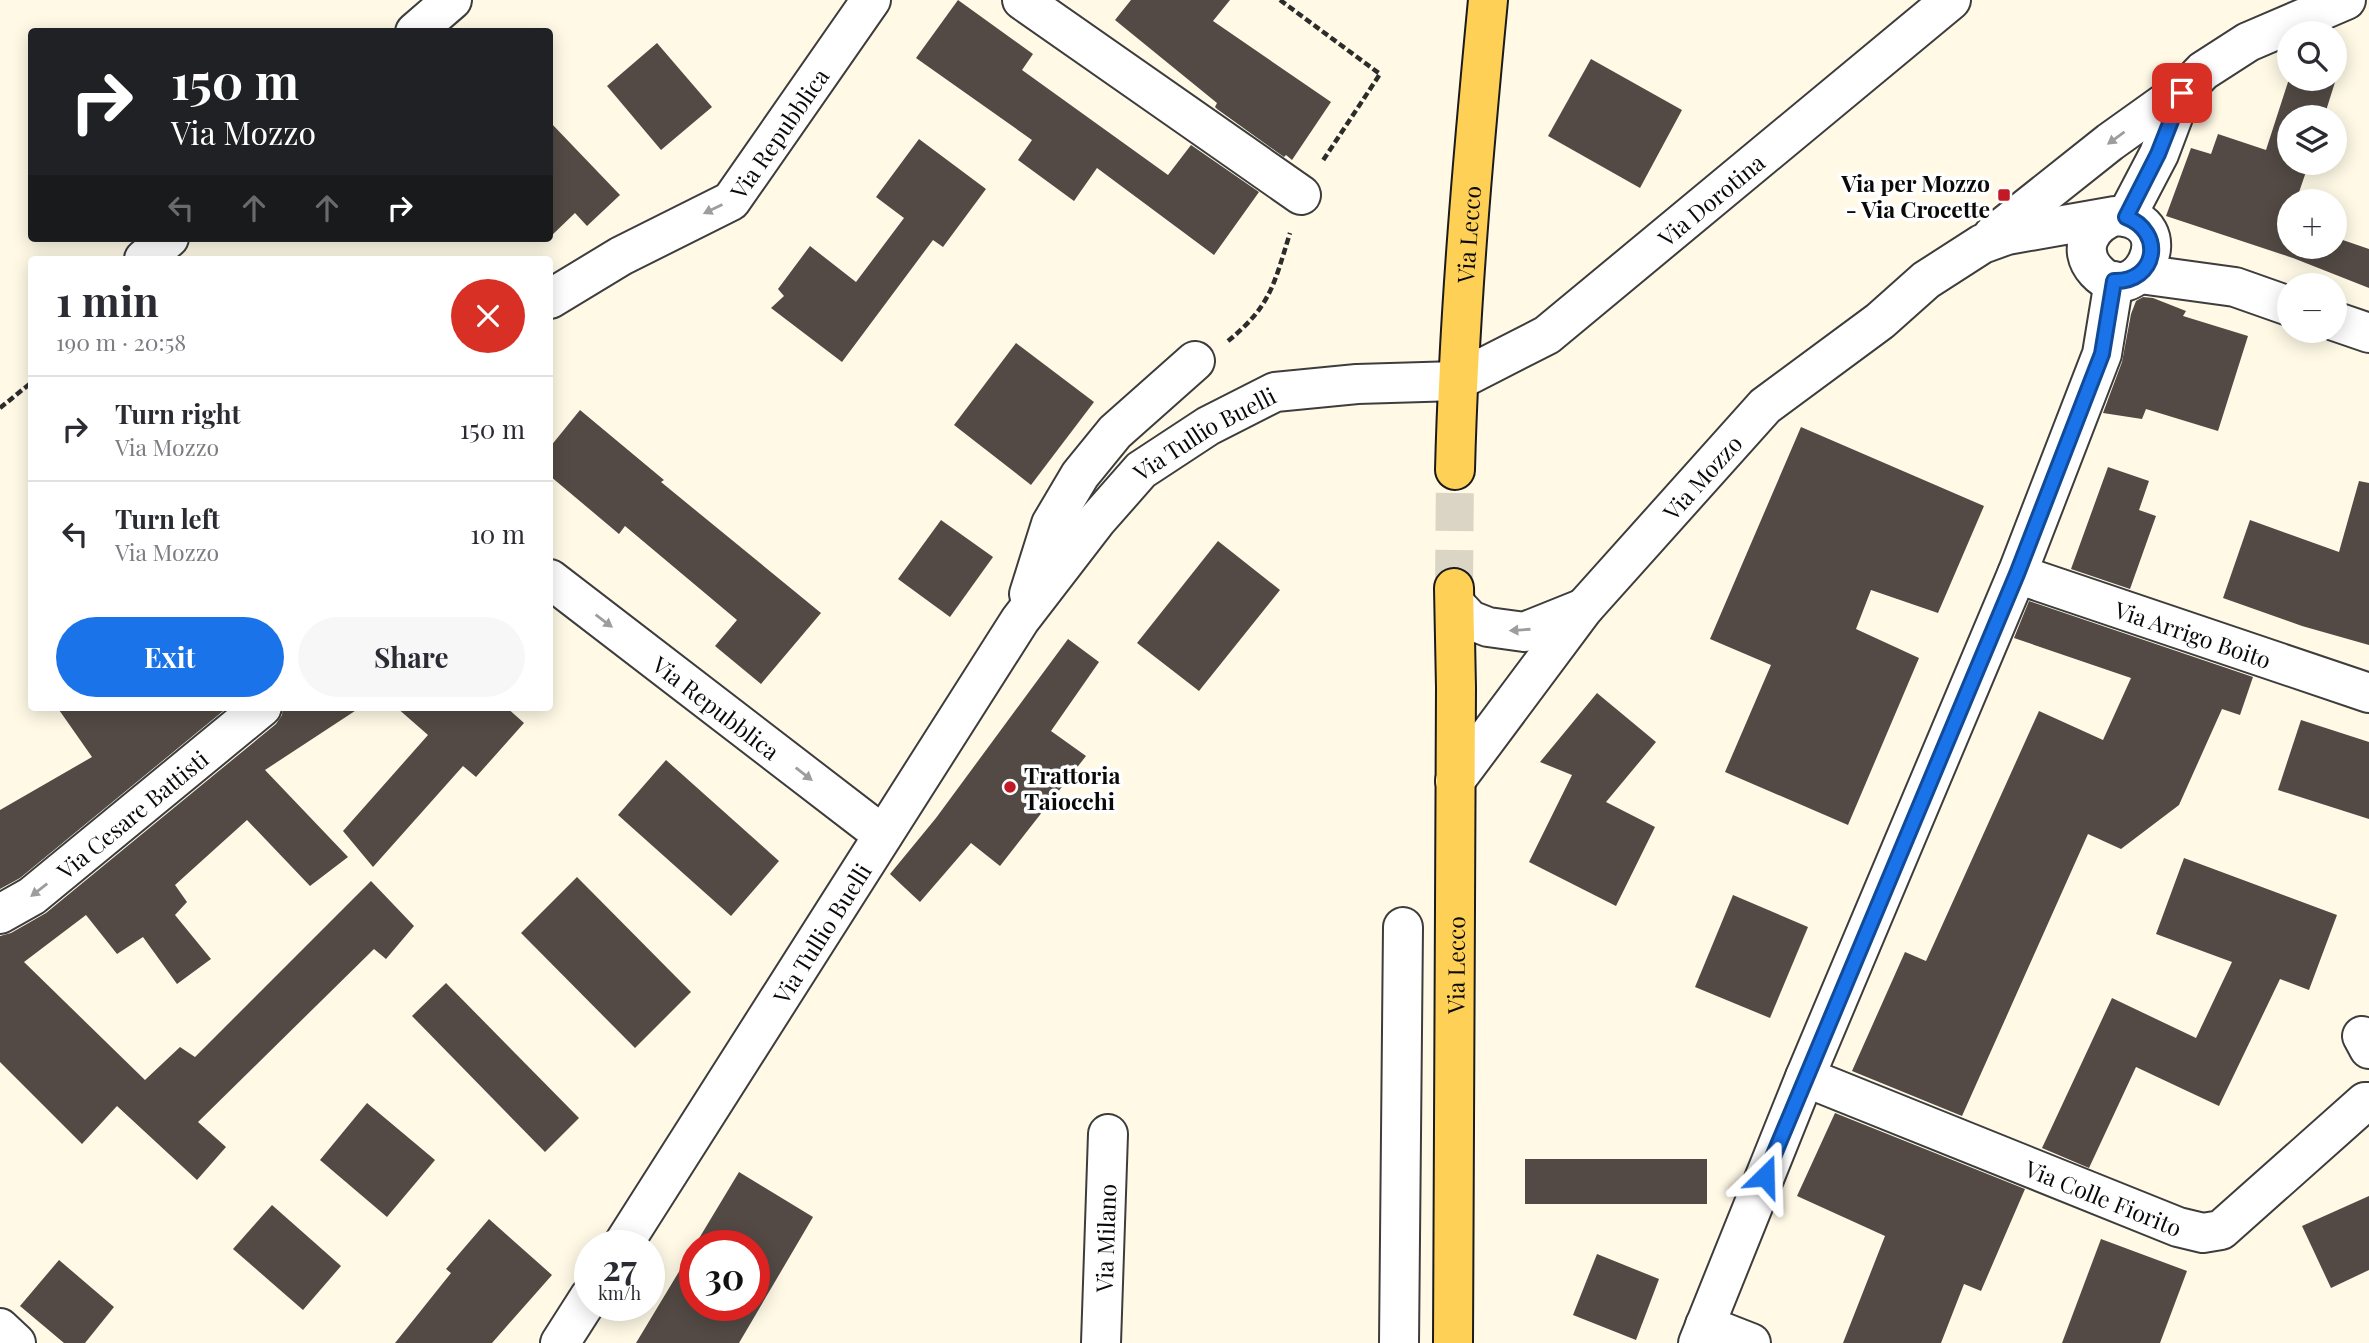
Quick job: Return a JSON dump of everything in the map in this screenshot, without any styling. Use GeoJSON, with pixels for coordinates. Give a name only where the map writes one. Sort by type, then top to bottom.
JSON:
{"type":"FeatureCollection","features":[{"type":"Feature","properties":{"kind":"main road","name":"Via Lecco"},"geometry":{"type":"LineString","coordinates":[[1455,470],[1457,381],[1467,224],[1488,0]]}},
{"type":"Feature","properties":{"kind":"main road","name":"Via Lecco"},"geometry":{"type":"LineString","coordinates":[[1453,1343],[1454,596]]}},
{"type":"Feature","properties":{"kind":"street"},"geometry":{"type":"LineString","coordinates":[[420,28],[452,0]]}},
{"type":"Feature","properties":{"kind":"street","name":"Via Repubblica"},"geometry":{"type":"LineString","coordinates":[[553,297],[621,256],[731,201],[871,0]]}},
{"type":"Feature","properties":{"kind":"street"},"geometry":{"type":"LineString","coordinates":[[1022,0],[1301,195]]}},
{"type":"Feature","properties":{"kind":"street","name":"Via Dorotina"},"geometry":{"type":"LineString","coordinates":[[1457,381],[1547,335],[1951,0]]}},
{"type":"Feature","properties":{"kind":"street"},"geometry":{"type":"LineString","coordinates":[[2130,223],[2182,93],[2203,71],[2248,42],[2346,0]]}},
{"type":"Feature","properties":{"kind":"street"},"geometry":{"type":"LineString","coordinates":[[1995,240],[2110,142],[2191,84]]}},
{"type":"Feature","properties":{"kind":"street"},"geometry":{"type":"LineString","coordinates":[[2116,274],[2088,256],[2090,235],[2104,220],[2130,223],[2235,288]]}},
{"type":"Feature","properties":{"kind":"street"},"geometry":{"type":"LineString","coordinates":[[2116,274],[2150,258],[2152,247],[2130,223]]}},
{"type":"Feature","properties":{"kind":"street","name":"Via Mozzo"},"geometry":{"type":"LineString","coordinates":[[1455,781],[1584,608],[1765,406],[1880,321],[1926,280],[1995,240],[2130,223]]}},
{"type":"Feature","properties":{"kind":"street"},"geometry":{"type":"LineString","coordinates":[[1995,240],[2116,274],[2235,288],[2277,302]]}},
{"type":"Feature","properties":{"kind":"street"},"geometry":{"type":"LineString","coordinates":[[148,256],[164,242]]}},
{"type":"Feature","properties":{"kind":"street"},"geometry":{"type":"LineString","coordinates":[[1751,1343],[1702,1334],[1805,1077],[2017,574],[2102,354],[2116,274]]}},
{"type":"Feature","properties":{"kind":"street"},"geometry":{"type":"LineString","coordinates":[[2347,325],[2369,333]]}},
{"type":"Feature","properties":{"kind":"street","name":"Via Tullio Buelli"},"geometry":{"type":"LineString","coordinates":[[1020,620],[1051,524],[1080,475],[1115,432],[1195,362]]}},
{"type":"Feature","properties":{"kind":"street","name":"Via Tullio Buelli"},"geometry":{"type":"LineString","coordinates":[[632,1230],[1020,620],[1097,520],[1141,470],[1208,426],[1275,392],[1357,384],[1457,381]]}},
{"type":"Feature","properties":{"kind":"street","name":"Via Arrigo Boito"},"geometry":{"type":"LineString","coordinates":[[2017,574],[2369,693]]}},
{"type":"Feature","properties":{"kind":"street","name":"Via Repubblica"},"geometry":{"type":"LineString","coordinates":[[553,581],[883,835]]}},
{"type":"Feature","properties":{"kind":"street"},"geometry":{"type":"LineString","coordinates":[[1454,596],[1470,620],[1507,631],[1524,632],[1584,608]]}},
{"type":"Feature","properties":{"kind":"street","name":"Via Cesare Battisti"},"geometry":{"type":"LineString","coordinates":[[0,914],[32,896],[257,711]]}},
{"type":"Feature","properties":{"kind":"street"},"geometry":{"type":"LineString","coordinates":[[1399,1343],[1403,926]]}},
{"type":"Feature","properties":{"kind":"street","name":"Via Colle Fiorito"},"geometry":{"type":"LineString","coordinates":[[1805,1077],[2178,1227],[2203,1233],[2221,1230],[2364,1102],[2369,1102]]}},
{"type":"Feature","properties":{"kind":"street","name":"Via Milano"},"geometry":{"type":"LineString","coordinates":[[1101,1343],[1108,1134]]}},
{"type":"Feature","properties":{"kind":"street"},"geometry":{"type":"LineString","coordinates":[[560,1343],[574,1321]]}},
{"type":"Feature","properties":{"kind":"street"},"geometry":{"type":"LineString","coordinates":[[0,1328],[16,1343]]}},
{"type":"Feature","properties":{"kind":"path"},"geometry":{"type":"LineString","coordinates":[[1195,362],[1221,347],[1250,323],[1265,304],[1301,195],[1380,74],[1280,0]]}},
{"type":"Feature","properties":{"kind":"path"},"geometry":{"type":"LineString","coordinates":[[0,408],[28,385]]}},
{"type":"Feature","properties":{"kind":"building"},"geometry":{"type":"Polygon","coordinates":[[[958,0],[1033,54],[1022,70],[1168,175],[1191,145],[1259,192],[1214,255],[1097,168],[1074,201],[1018,160],[1032,140],[916,58],[958,0]]]}},
{"type":"Feature","properties":{"kind":"building"},"geometry":{"type":"Polygon","coordinates":[[[1131,0],[1230,0],[1213,21],[1331,102],[1292,160],[1217,109],[1217,103],[1115,20],[1131,0]]]}},
{"type":"Feature","properties":{"kind":"building"},"geometry":{"type":"Polygon","coordinates":[[[657,43],[712,107],[661,150],[607,86],[657,43]]]}},
{"type":"Feature","properties":{"kind":"building"},"geometry":{"type":"Polygon","coordinates":[[[1591,59],[1682,110],[1640,188],[1548,136],[1591,59]]]}},
{"type":"Feature","properties":{"kind":"building"},"geometry":{"type":"Polygon","coordinates":[[[2285,91],[2332,91],[2328,105],[2281,105],[2285,91]]]}},
{"type":"Feature","properties":{"kind":"building"},"geometry":{"type":"Polygon","coordinates":[[[2277,116],[2277,175],[2305,175],[2300,189],[2277,189],[2277,253],[2166,216],[2191,148],[2211,154],[2218,134],[2266,150],[2277,116]]]}},
{"type":"Feature","properties":{"kind":"building"},"geometry":{"type":"Polygon","coordinates":[[[553,125],[620,195],[587,226],[575,213],[553,234],[553,125]]]}},
{"type":"Feature","properties":{"kind":"building"},"geometry":{"type":"Polygon","coordinates":[[[919,139],[986,189],[943,247],[933,240],[842,362],[771,308],[784,296],[778,289],[810,246],[856,282],[904,218],[876,197],[919,139]]]}},
{"type":"Feature","properties":{"kind":"building"},"geometry":{"type":"Polygon","coordinates":[[[2347,241],[2369,249],[2369,288],[2347,279],[2347,273],[2331,273],[2296,259],[2347,259],[2347,241]]]}},
{"type":"Feature","properties":{"kind":"building"},"geometry":{"type":"Polygon","coordinates":[[[2143,297],[2153,298],[2186,311],[2183,316],[2248,336],[2218,431],[2146,409],[2142,419],[2103,413],[2122,362],[2131,314],[2136,301],[2143,297]]]}},
{"type":"Feature","properties":{"kind":"building"},"geometry":{"type":"Polygon","coordinates":[[[1016,343],[1094,402],[1031,485],[954,425],[1016,343]]]}},
{"type":"Feature","properties":{"kind":"building"},"geometry":{"type":"Polygon","coordinates":[[[580,410],[664,480],[661,482],[821,613],[761,684],[715,646],[737,620],[625,526],[619,534],[553,479],[553,443],[580,410]]]}},
{"type":"Feature","properties":{"kind":"building"},"geometry":{"type":"Polygon","coordinates":[[[1801,427],[1984,506],[1938,613],[1871,590],[1856,629],[1919,658],[1848,825],[1725,772],[1771,665],[1710,639],[1801,427]]]}},
{"type":"Feature","properties":{"kind":"building"},"geometry":{"type":"Polygon","coordinates":[[[2108,467],[2149,481],[2139,510],[2156,516],[2130,589],[2071,569],[2108,467]]]}},
{"type":"Feature","properties":{"kind":"building"},"geometry":{"type":"Polygon","coordinates":[[[2359,481],[2369,483],[2369,645],[2302,626],[2223,598],[2250,520],[2339,552],[2359,481]]]}},
{"type":"Feature","properties":{"kind":"building"},"geometry":{"type":"Polygon","coordinates":[[[941,520],[993,557],[950,617],[898,579],[941,520]]]}},
{"type":"Feature","properties":{"kind":"building"},"geometry":{"type":"Polygon","coordinates":[[[1218,541],[1280,590],[1199,691],[1137,643],[1218,541]]]}},
{"type":"Feature","properties":{"kind":"building"},"geometry":{"type":"Polygon","coordinates":[[[2029,601],[2253,677],[2240,715],[2222,709],[2179,805],[2121,849],[2088,834],[1962,1116],[1852,1071],[1905,952],[1926,961],[2039,711],[2103,740],[2131,678],[2014,638],[2029,601]]]}},
{"type":"Feature","properties":{"kind":"building","name":"Trattoria Taiocchi"},"geometry":{"type":"Polygon","coordinates":[[[1068,639],[1099,662],[1051,731],[1086,756],[1000,866],[971,843],[920,902],[890,874],[936,818],[1068,639]]]}},
{"type":"Feature","properties":{"kind":"building"},"geometry":{"type":"Polygon","coordinates":[[[1597,693],[1656,742],[1606,802],[1655,827],[1616,906],[1529,862],[1572,775],[1540,762],[1597,693]]]}},
{"type":"Feature","properties":{"kind":"building"},"geometry":{"type":"Polygon","coordinates":[[[60,711],[223,711],[20,878],[0,889],[0,810],[92,757],[60,711]]]}},
{"type":"Feature","properties":{"kind":"building"},"geometry":{"type":"Polygon","coordinates":[[[282,711],[355,711],[265,770],[348,857],[310,886],[247,820],[175,885],[187,902],[175,915],[211,959],[177,984],[143,937],[117,954],[86,915],[24,962],[145,1080],[180,1047],[195,1057],[371,881],[414,926],[386,959],[374,949],[198,1122],[226,1147],[197,1180],[117,1106],[82,1144],[0,1062],[0,936],[11,933],[46,913],[276,724],[282,711]]]}},
{"type":"Feature","properties":{"kind":"building"},"geometry":{"type":"Polygon","coordinates":[[[401,711],[510,711],[524,723],[476,777],[463,766],[373,867],[343,831],[428,735],[401,711]]]}},
{"type":"Feature","properties":{"kind":"building"},"geometry":{"type":"Polygon","coordinates":[[[2301,720],[2369,742],[2369,819],[2278,790],[2301,720]]]}},
{"type":"Feature","properties":{"kind":"building"},"geometry":{"type":"Polygon","coordinates":[[[666,760],[779,861],[731,916],[618,815],[666,760]]]}},
{"type":"Feature","properties":{"kind":"building"},"geometry":{"type":"Polygon","coordinates":[[[2184,858],[2337,915],[2309,990],[2280,979],[2219,1106],[2136,1067],[2089,1168],[2042,1148],[2112,998],[2196,1038],[2232,962],[2156,934],[2184,858]]]}},
{"type":"Feature","properties":{"kind":"building"},"geometry":{"type":"Polygon","coordinates":[[[577,877],[691,992],[635,1048],[521,933],[577,877]]]}},
{"type":"Feature","properties":{"kind":"building"},"geometry":{"type":"Polygon","coordinates":[[[1733,895],[1808,927],[1770,1018],[1695,987],[1733,895]]]}},
{"type":"Feature","properties":{"kind":"building"},"geometry":{"type":"Polygon","coordinates":[[[446,983],[579,1118],[545,1152],[412,1016],[446,983]]]}},
{"type":"Feature","properties":{"kind":"building"},"geometry":{"type":"Polygon","coordinates":[[[367,1103],[435,1160],[387,1217],[320,1160],[367,1103]]]}},
{"type":"Feature","properties":{"kind":"building"},"geometry":{"type":"Polygon","coordinates":[[[1835,1113],[2025,1189],[1981,1291],[1964,1284],[1941,1343],[1843,1343],[1885,1236],[1797,1196],[1835,1113]]]}},
{"type":"Feature","properties":{"kind":"building"},"geometry":{"type":"Polygon","coordinates":[[[1525,1159],[1707,1159],[1707,1204],[1525,1204],[1525,1159]]]}},
{"type":"Feature","properties":{"kind":"building"},"geometry":{"type":"Polygon","coordinates":[[[739,1172],[813,1217],[770,1290],[770,1230],[704,1230],[739,1172]]]}},
{"type":"Feature","properties":{"kind":"building"},"geometry":{"type":"Polygon","coordinates":[[[2369,1196],[2369,1270],[2331,1288],[2302,1226],[2369,1196]]]}},
{"type":"Feature","properties":{"kind":"building"},"geometry":{"type":"Polygon","coordinates":[[[272,1205],[341,1266],[303,1310],[233,1249],[272,1205]]]}},
{"type":"Feature","properties":{"kind":"building"},"geometry":{"type":"Polygon","coordinates":[[[489,1219],[552,1275],[492,1343],[395,1343],[451,1273],[446,1269],[489,1219]]]}},
{"type":"Feature","properties":{"kind":"building"},"geometry":{"type":"Polygon","coordinates":[[[2101,1239],[2187,1271],[2160,1343],[2062,1343],[2101,1239]]]}},
{"type":"Feature","properties":{"kind":"building"},"geometry":{"type":"Polygon","coordinates":[[[1597,1254],[1659,1279],[1636,1340],[1573,1315],[1597,1254]]]}},
{"type":"Feature","properties":{"kind":"building"},"geometry":{"type":"Polygon","coordinates":[[[59,1260],[114,1307],[85,1343],[64,1343],[20,1306],[59,1260]]]}},
{"type":"Feature","properties":{"kind":"building"},"geometry":{"type":"Polygon","coordinates":[[[679,1272],[679,1321],[752,1321],[739,1343],[636,1343],[649,1321],[665,1321],[665,1295],[679,1272]]]}},
{"type":"Feature","properties":{"kind":"tunnel"},"geometry":{"type":"LineString","coordinates":[[1454,588],[1455,470]]}},
{"type":"Feature","properties":{"kind":"place","name":"Via per Mozzo - Via Crocette"},"geometry":{"type":"Point","coordinates":[2004,195]}},
{"type":"Feature","properties":{"kind":"place","name":"Trattoria Taiocchi"},"geometry":{"type":"Point","coordinates":[1010,787]}},
{"type":"Feature","properties":{"kind":"route"},"geometry":{"type":"LineString","coordinates":[[1765,1176],[2017,574],[2102,354],[2114,281],[2132,278],[2147,266],[2152,247],[2149,237],[2144,227],[2126,217],[2158,154],[2182,93]]}}]}
